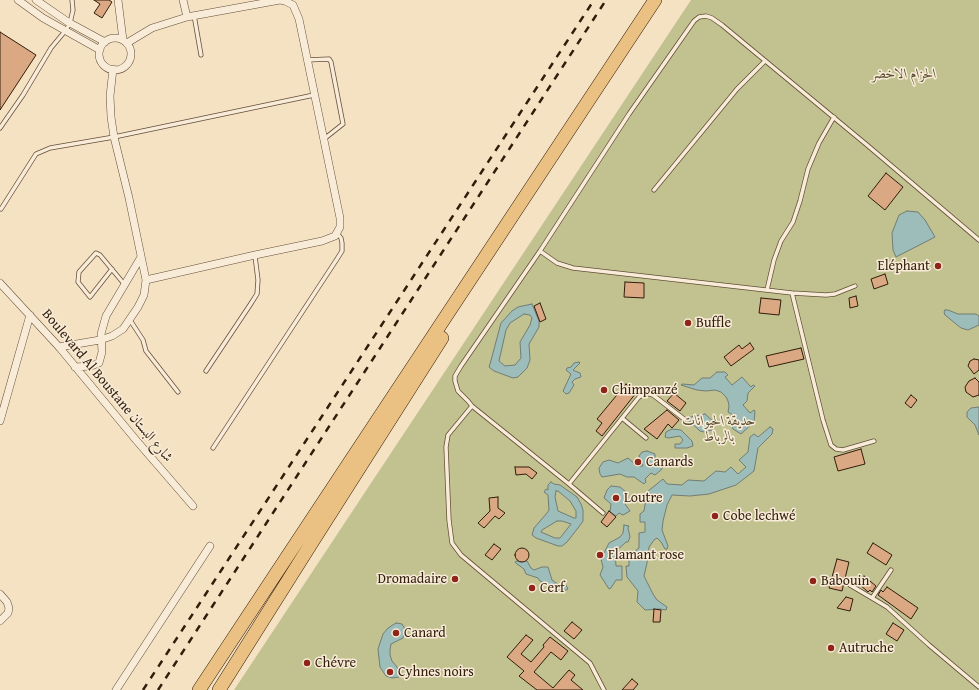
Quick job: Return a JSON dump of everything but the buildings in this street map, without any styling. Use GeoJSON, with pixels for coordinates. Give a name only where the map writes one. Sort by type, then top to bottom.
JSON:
{"type":"FeatureCollection","features":[{"type":"Feature","properties":{"kind":"highway"},"geometry":{"type":"LineString","coordinates":[[200,690],[655,0]]}},
{"type":"Feature","properties":{"kind":"highway"},"geometry":{"type":"LineString","coordinates":[[219,690],[479,281],[665,0]]}},
{"type":"Feature","properties":{"kind":"highway"},"geometry":{"type":"LineString","coordinates":[[204,690],[208,677]]}},
{"type":"Feature","properties":{"kind":"street"},"geometry":{"type":"LineString","coordinates":[[18,0],[43,18],[100,50]]}},
{"type":"Feature","properties":{"kind":"street"},"geometry":{"type":"LineString","coordinates":[[36,0],[70,23],[105,42]]}},
{"type":"Feature","properties":{"kind":"street"},"geometry":{"type":"LineString","coordinates":[[118,0],[125,41],[131,50],[131,57],[127,64],[121,69],[113,69],[107,67],[102,62],[100,50],[105,42],[114,38],[125,41],[152,28],[190,16],[258,3],[285,0],[293,5],[297,12],[340,218],[340,227],[335,236],[322,241],[146,280]]}},
{"type":"Feature","properties":{"kind":"street"},"geometry":{"type":"LineString","coordinates":[[183,0],[190,16]]}},
{"type":"Feature","properties":{"kind":"street"},"geometry":{"type":"LineString","coordinates":[[59,347],[100,340],[112,336],[123,329],[130,320],[144,295],[146,280],[129,198],[114,137],[110,107],[113,69]]}},
{"type":"Feature","properties":{"kind":"street"},"geometry":{"type":"LineString","coordinates":[[75,367],[91,366],[99,363],[102,352],[100,340],[106,316],[141,257]]}},
{"type":"Feature","properties":{"kind":"street","name":"Boulevard Al Boustane شارع البستان"},"geometry":{"type":"LineString","coordinates":[[0,283],[59,347],[193,506]]}},
{"type":"Feature","properties":{"kind":"street"},"geometry":{"type":"LineString","coordinates":[[0,421],[30,315]]}},
{"type":"Feature","properties":{"kind":"street"},"geometry":{"type":"LineString","coordinates":[[116,690],[210,546]]}},
{"type":"Feature","properties":{"kind":"street"},"geometry":{"type":"LineString","coordinates":[[0,594],[7,602],[9,608],[8,614],[0,621]]}},
{"type":"Feature","properties":{"kind":"lane"},"geometry":{"type":"LineString","coordinates":[[0,128],[51,48],[70,23],[73,10],[72,0]]}},
{"type":"Feature","properties":{"kind":"lane"},"geometry":{"type":"LineString","coordinates":[[190,16],[201,55]]}},
{"type":"Feature","properties":{"kind":"lane"},"geometry":{"type":"LineString","coordinates":[[603,512],[472,406],[456,388],[455,381],[457,372],[540,251],[629,114],[694,20],[702,16],[712,18],[834,117],[979,240]]}},
{"type":"Feature","properties":{"kind":"lane"},"geometry":{"type":"LineString","coordinates":[[307,60],[328,59],[331,62],[343,124],[324,139]]}},
{"type":"Feature","properties":{"kind":"lane"},"geometry":{"type":"LineString","coordinates":[[654,190],[737,90],[765,61]]}},
{"type":"Feature","properties":{"kind":"lane"},"geometry":{"type":"LineString","coordinates":[[1,209],[36,154],[50,148],[114,137],[314,95]]}},
{"type":"Feature","properties":{"kind":"lane"},"geometry":{"type":"LineString","coordinates":[[767,290],[774,260],[781,241],[793,222],[808,169],[819,143],[834,117]]}},
{"type":"Feature","properties":{"kind":"lane"},"geometry":{"type":"LineString","coordinates":[[213,448],[337,259],[342,250],[342,243],[341,238],[337,233]]}},
{"type":"Feature","properties":{"kind":"lane"},"geometry":{"type":"LineString","coordinates":[[540,251],[557,263],[573,268],[792,293],[826,295],[835,294],[855,286]]}},
{"type":"Feature","properties":{"kind":"lane"},"geometry":{"type":"LineString","coordinates":[[112,269],[90,297],[78,282],[79,272],[96,253],[100,255],[112,269],[125,285]]}},
{"type":"Feature","properties":{"kind":"lane"},"geometry":{"type":"LineString","coordinates":[[206,371],[256,294],[258,280],[254,255]]}},
{"type":"Feature","properties":{"kind":"lane"},"geometry":{"type":"LineString","coordinates":[[792,293],[825,427],[831,445],[836,449],[842,450],[874,441]]}},
{"type":"Feature","properties":{"kind":"lane"},"geometry":{"type":"LineString","coordinates":[[130,320],[143,340],[146,351],[178,392]]}},
{"type":"Feature","properties":{"kind":"lane"},"geometry":{"type":"LineString","coordinates":[[569,484],[639,397],[646,393],[653,395],[684,419]]}},
{"type":"Feature","properties":{"kind":"lane"},"geometry":{"type":"LineString","coordinates":[[472,406],[448,435],[447,441],[446,462],[449,533],[452,543],[461,555],[590,663],[604,690]]}},
{"type":"Feature","properties":{"kind":"lane"},"geometry":{"type":"LineString","coordinates":[[622,418],[646,438]]}},
{"type":"Feature","properties":{"kind":"lane"},"geometry":{"type":"LineString","coordinates":[[872,598],[891,570]]}},
{"type":"Feature","properties":{"kind":"lane"},"geometry":{"type":"LineString","coordinates":[[850,585],[887,607],[979,687]]}},
{"type":"Feature","properties":{"kind":"green space","name":"حديقة الحيوانات بالرباط"},"geometry":{"type":"Polygon","coordinates":[[[691,0],[979,0],[979,690],[234,690],[691,0]]]}},
{"type":"Feature","properties":{"kind":"water"},"geometry":{"type":"Polygon","coordinates":[[[907,211],[918,212],[925,220],[935,237],[896,257],[893,250],[892,233],[899,215],[907,211]]]}},
{"type":"Feature","properties":{"kind":"water"},"geometry":{"type":"Polygon","coordinates":[[[532,304],[539,321],[539,327],[529,344],[530,360],[527,368],[518,377],[513,378],[494,371],[489,367],[501,323],[518,307],[532,304]],[[524,314],[510,323],[506,330],[499,361],[505,366],[515,365],[521,358],[520,342],[530,325],[532,318],[530,315],[524,314]]]}},
{"type":"Feature","properties":{"kind":"water"},"geometry":{"type":"Polygon","coordinates":[[[945,310],[958,314],[976,314],[979,316],[979,325],[968,330],[961,328],[945,315],[945,310]]]}},
{"type":"Feature","properties":{"kind":"water"},"geometry":{"type":"Polygon","coordinates":[[[574,363],[580,363],[573,370],[580,373],[581,377],[572,382],[574,385],[569,393],[566,394],[563,391],[571,374],[566,370],[574,363]]]}},
{"type":"Feature","properties":{"kind":"water"},"geometry":{"type":"Polygon","coordinates":[[[717,372],[725,372],[728,375],[725,377],[732,385],[742,377],[751,387],[753,385],[755,386],[748,393],[747,401],[743,405],[750,413],[754,410],[755,411],[754,422],[741,434],[733,429],[732,426],[735,425],[735,422],[733,415],[728,412],[728,401],[721,392],[715,390],[697,390],[681,385],[694,385],[702,378],[710,378],[717,372]]]}},
{"type":"Feature","properties":{"kind":"water"},"geometry":{"type":"Polygon","coordinates":[[[979,407],[979,435],[975,425],[967,417],[967,412],[971,408],[979,407]]]}},
{"type":"Feature","properties":{"kind":"water"},"geometry":{"type":"Polygon","coordinates":[[[705,414],[713,421],[711,426],[712,430],[704,432],[700,431],[688,420],[688,418],[705,414]]]}},
{"type":"Feature","properties":{"kind":"water"},"geometry":{"type":"Polygon","coordinates":[[[770,427],[773,429],[772,434],[758,448],[754,471],[736,485],[709,494],[690,496],[672,495],[667,505],[662,530],[668,546],[667,549],[665,549],[657,538],[654,540],[649,547],[644,576],[657,600],[667,607],[666,610],[645,610],[637,602],[638,591],[627,577],[626,566],[629,566],[629,559],[639,548],[639,533],[645,532],[645,522],[640,522],[640,514],[644,511],[647,492],[663,479],[667,484],[682,485],[688,480],[704,481],[716,471],[725,472],[731,467],[738,474],[746,467],[739,460],[748,452],[750,437],[754,434],[758,437],[770,427]]]}},
{"type":"Feature","properties":{"kind":"water"},"geometry":{"type":"Polygon","coordinates":[[[672,429],[681,430],[692,441],[693,446],[687,448],[675,448],[675,444],[680,444],[683,440],[680,436],[665,437],[666,432],[672,429]]]}},
{"type":"Feature","properties":{"kind":"water"},"geometry":{"type":"Polygon","coordinates":[[[647,451],[655,454],[655,463],[657,464],[660,462],[664,465],[655,475],[651,473],[645,479],[646,482],[644,484],[634,477],[627,477],[620,474],[602,477],[600,474],[599,468],[603,462],[609,460],[618,463],[628,458],[637,466],[643,466],[639,456],[642,452],[647,451]]]}},
{"type":"Feature","properties":{"kind":"water"},"geometry":{"type":"Polygon","coordinates":[[[551,482],[560,485],[577,497],[583,510],[583,521],[567,542],[562,546],[536,538],[532,535],[534,528],[549,510],[548,495],[544,492],[546,489],[548,490],[548,485],[551,482]],[[556,491],[555,497],[558,511],[576,518],[576,511],[570,501],[556,491]],[[557,521],[541,532],[555,538],[560,538],[571,524],[557,521]]]}},
{"type":"Feature","properties":{"kind":"water"},"geometry":{"type":"Polygon","coordinates":[[[611,486],[620,487],[626,492],[625,504],[630,511],[623,515],[619,513],[616,516],[610,512],[611,504],[604,498],[607,490],[611,486]]]}},
{"type":"Feature","properties":{"kind":"water"},"geometry":{"type":"Polygon","coordinates":[[[624,525],[629,526],[630,537],[628,542],[626,542],[615,552],[616,566],[622,566],[622,580],[616,580],[609,589],[600,575],[603,567],[601,559],[609,543],[620,537],[623,533],[624,525]]]}},
{"type":"Feature","properties":{"kind":"water"},"geometry":{"type":"Polygon","coordinates":[[[527,561],[534,570],[542,567],[548,567],[552,580],[559,585],[566,585],[568,589],[562,592],[553,589],[550,590],[546,584],[538,578],[526,574],[524,569],[515,562],[527,561]]]}},
{"type":"Feature","properties":{"kind":"water"},"geometry":{"type":"Polygon","coordinates":[[[396,623],[402,624],[405,629],[403,638],[391,644],[390,655],[401,675],[399,677],[392,678],[386,676],[380,667],[378,649],[383,634],[388,628],[396,623]]]}},
{"type":"Feature","properties":{"kind":"railway"},"geometry":{"type":"LineString","coordinates":[[143,690],[594,0]]}},
{"type":"Feature","properties":{"kind":"railway"},"geometry":{"type":"LineString","coordinates":[[158,690],[606,0]]}},
{"type":"Feature","properties":{"kind":"place","name":"Eléphant"},"geometry":{"type":"Point","coordinates":[938,266]}},
{"type":"Feature","properties":{"kind":"place","name":"Buffle"},"geometry":{"type":"Point","coordinates":[688,323]}},
{"type":"Feature","properties":{"kind":"place","name":"Chimpanzé"},"geometry":{"type":"Point","coordinates":[604,390]}},
{"type":"Feature","properties":{"kind":"place","name":"Canards"},"geometry":{"type":"Point","coordinates":[638,462]}},
{"type":"Feature","properties":{"kind":"place","name":"Loutre"},"geometry":{"type":"Point","coordinates":[616,498]}},
{"type":"Feature","properties":{"kind":"place","name":"Cobe lechwé"},"geometry":{"type":"Point","coordinates":[715,516]}},
{"type":"Feature","properties":{"kind":"place","name":"Flamant rose"},"geometry":{"type":"Point","coordinates":[600,555]}},
{"type":"Feature","properties":{"kind":"place","name":"Dromadaire"},"geometry":{"type":"Point","coordinates":[455,579]}},
{"type":"Feature","properties":{"kind":"place","name":"Babouin"},"geometry":{"type":"Point","coordinates":[813,581]}},
{"type":"Feature","properties":{"kind":"place","name":"Cerf"},"geometry":{"type":"Point","coordinates":[532,588]}},
{"type":"Feature","properties":{"kind":"place","name":"Canard"},"geometry":{"type":"Point","coordinates":[396,633]}},
{"type":"Feature","properties":{"kind":"place","name":"Autruche"},"geometry":{"type":"Point","coordinates":[831,648]}},
{"type":"Feature","properties":{"kind":"place","name":"Chévre"},"geometry":{"type":"Point","coordinates":[307,663]}},
{"type":"Feature","properties":{"kind":"place","name":"Cyhnes noirs"},"geometry":{"type":"Point","coordinates":[390,672]}},
{"type":"Feature","properties":{"kind":"park label","name":"الحزام الاخضر"},"geometry":{"type":"Point","coordinates":[904,74]}}]}
